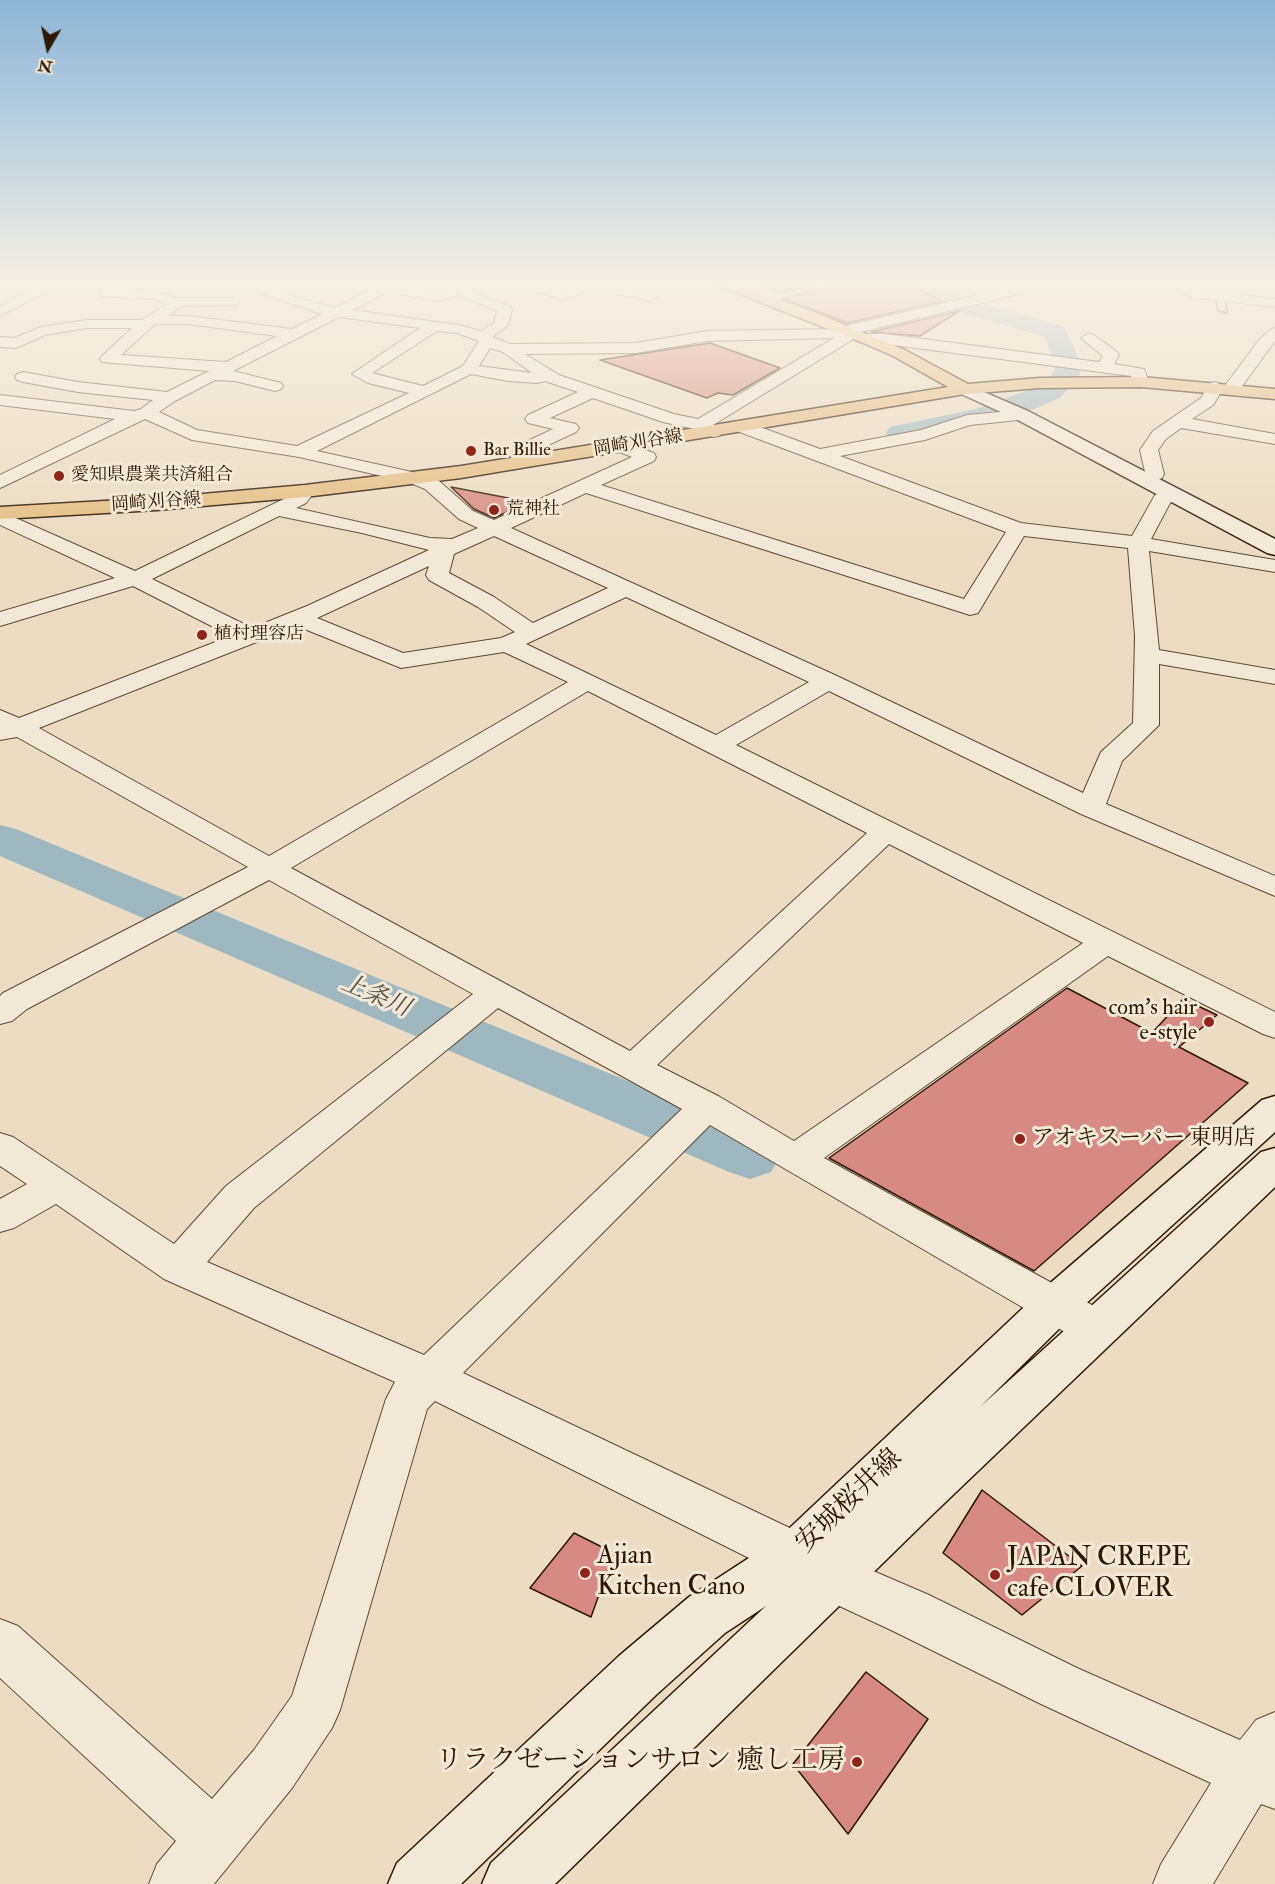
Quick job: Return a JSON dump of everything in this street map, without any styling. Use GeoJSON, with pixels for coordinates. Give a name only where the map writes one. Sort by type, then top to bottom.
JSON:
{"type":"FeatureCollection","features":[{"type":"Feature","properties":{"kind":"main road"},"geometry":{"type":"LineString","coordinates":[[934,372],[1022,415],[1275,548]]}},
{"type":"Feature","properties":{"kind":"main road","name":"岡崎刈谷線"},"geometry":{"type":"LineString","coordinates":[[0,515],[305,491],[414,478],[623,447],[707,428],[743,427],[965,389],[1040,383],[1141,382],[1275,394]]}},
{"type":"Feature","properties":{"kind":"main road","name":"安城桜井線"},"geometry":{"type":"LineString","coordinates":[[512,1884],[814,1567],[1055,1305],[1275,1110]]}},
{"type":"Feature","properties":{"kind":"main road","name":"安城桜井線"},"geometry":{"type":"LineString","coordinates":[[418,1884],[638,1675],[707,1615],[814,1567],[1097,1329],[1275,1163]]}},
{"type":"Feature","properties":{"kind":"street"},"geometry":{"type":"LineString","coordinates":[[3,478],[141,414],[218,372]]}},
{"type":"Feature","properties":{"kind":"street"},"geometry":{"type":"LineString","coordinates":[[223,372],[276,386]]}},
{"type":"Feature","properties":{"kind":"street"},"geometry":{"type":"LineString","coordinates":[[361,392],[365,387],[352,379],[363,372]]}},
{"type":"Feature","properties":{"kind":"street"},"geometry":{"type":"LineString","coordinates":[[299,452],[349,430],[463,372]]}},
{"type":"Feature","properties":{"kind":"street"},"geometry":{"type":"LineString","coordinates":[[485,372],[508,376],[543,377],[707,428],[793,372]]}},
{"type":"Feature","properties":{"kind":"street"},"geometry":{"type":"LineString","coordinates":[[537,372],[543,377]]}},
{"type":"Feature","properties":{"kind":"street"},"geometry":{"type":"LineString","coordinates":[[522,396],[543,377],[555,372]]}},
{"type":"Feature","properties":{"kind":"street"},"geometry":{"type":"LineString","coordinates":[[1137,372],[1141,382]]}},
{"type":"Feature","properties":{"kind":"street"},"geometry":{"type":"LineString","coordinates":[[1144,479],[1155,474],[1149,450],[1159,435],[1223,388],[1233,384],[1245,372]]}},
{"type":"Feature","properties":{"kind":"street"},"geometry":{"type":"LineString","coordinates":[[360,374],[374,380],[424,391]]}},
{"type":"Feature","properties":{"kind":"street"},"geometry":{"type":"LineString","coordinates":[[23,377],[78,387],[169,397]]}},
{"type":"Feature","properties":{"kind":"street"},"geometry":{"type":"LineString","coordinates":[[518,463],[520,451],[570,428],[534,419],[592,392]]}},
{"type":"Feature","properties":{"kind":"street"},"geometry":{"type":"LineString","coordinates":[[2,401],[141,414],[192,435],[299,452],[414,478],[432,485],[466,515],[494,529],[828,681],[1091,808],[1275,887]]}},
{"type":"Feature","properties":{"kind":"street"},"geometry":{"type":"LineString","coordinates":[[818,455],[925,435],[967,420],[1022,415]]}},
{"type":"Feature","properties":{"kind":"street"},"geometry":{"type":"LineString","coordinates":[[1177,422],[1275,439]]}},
{"type":"Feature","properties":{"kind":"street"},"geometry":{"type":"LineString","coordinates":[[743,427],[1018,529],[1138,543],[1275,566]]}},
{"type":"Feature","properties":{"kind":"street"},"geometry":{"type":"LineString","coordinates":[[6,727],[315,611],[587,487],[647,457],[623,447]]}},
{"type":"Feature","properties":{"kind":"street"},"geometry":{"type":"LineString","coordinates":[[587,487],[970,608],[1018,529]]}},
{"type":"Feature","properties":{"kind":"street"},"geometry":{"type":"LineString","coordinates":[[0,619],[135,579],[299,499],[305,491]]}},
{"type":"Feature","properties":{"kind":"street"},"geometry":{"type":"LineString","coordinates":[[1091,808],[1110,759],[1146,725],[1147,655],[1138,543],[1162,499],[1171,494]]}},
{"type":"Feature","properties":{"kind":"street"},"geometry":{"type":"LineString","coordinates":[[277,510],[362,527],[450,549]]}},
{"type":"Feature","properties":{"kind":"street"},"geometry":{"type":"LineString","coordinates":[[0,515],[250,636]]}},
{"type":"Feature","properties":{"kind":"street"},"geometry":{"type":"LineString","coordinates":[[450,549],[437,575],[486,602],[532,633]]}},
{"type":"Feature","properties":{"kind":"street"},"geometry":{"type":"LineString","coordinates":[[295,617],[401,661],[507,644],[624,589]]}},
{"type":"Feature","properties":{"kind":"street"},"geometry":{"type":"LineString","coordinates":[[507,644],[587,681],[1275,1026]]}},
{"type":"Feature","properties":{"kind":"street"},"geometry":{"type":"LineString","coordinates":[[1147,655],[1275,677]]}},
{"type":"Feature","properties":{"kind":"street"},"geometry":{"type":"LineString","coordinates":[[0,1012],[15,1001],[271,867],[587,681]]}},
{"type":"Feature","properties":{"kind":"street"},"geometry":{"type":"LineString","coordinates":[[717,746],[828,681]]}},
{"type":"Feature","properties":{"kind":"street"},"geometry":{"type":"LineString","coordinates":[[6,727],[271,867],[496,993],[707,1106],[795,1159],[1097,1329]]}},
{"type":"Feature","properties":{"kind":"street"},"geometry":{"type":"LineString","coordinates":[[633,1068],[886,831]]}},
{"type":"Feature","properties":{"kind":"street"},"geometry":{"type":"LineString","coordinates":[[795,1159],[1106,942]]}},
{"type":"Feature","properties":{"kind":"street"},"geometry":{"type":"LineString","coordinates":[[178,1267],[240,1197],[496,993]]}},
{"type":"Feature","properties":{"kind":"street"},"geometry":{"type":"LineString","coordinates":[[177,1884],[273,1769],[315,1710],[408,1399],[707,1106]]}},
{"type":"Feature","properties":{"kind":"street"},"geometry":{"type":"LineString","coordinates":[[0,1146],[178,1267],[431,1378],[1059,1686],[1266,1764],[1181,1884]]}},
{"type":"Feature","properties":{"kind":"street"},"geometry":{"type":"LineString","coordinates":[[0,1217],[57,1186]]}},
{"type":"Feature","properties":{"kind":"street"},"geometry":{"type":"LineString","coordinates":[[0,1644],[216,1840]]}},
{"type":"Feature","properties":{"kind":"building"},"geometry":{"type":"Polygon","coordinates":[[[634,372],[773,372],[733,395],[718,393],[707,398],[634,372]]]}},
{"type":"Feature","properties":{"kind":"building"},"geometry":{"type":"Polygon","coordinates":[[[451,487],[529,502],[494,518],[474,509],[451,487]]]}},
{"type":"Feature","properties":{"kind":"building","name":"アオキスーパー 東明店"},"geometry":{"type":"Polygon","coordinates":[[[1067,988],[1152,1033],[1183,999],[1217,1015],[1179,1047],[1248,1083],[1034,1271],[829,1158],[1067,988]]]}},
{"type":"Feature","properties":{"kind":"building"},"geometry":{"type":"Polygon","coordinates":[[[982,1490],[1082,1566],[1022,1615],[943,1553],[982,1490]]]}},
{"type":"Feature","properties":{"kind":"building"},"geometry":{"type":"Polygon","coordinates":[[[574,1533],[614,1553],[591,1617],[530,1588],[574,1533]]]}},
{"type":"Feature","properties":{"kind":"building"},"geometry":{"type":"Polygon","coordinates":[[[866,1672],[928,1719],[848,1834],[793,1764],[866,1672]]]}},
{"type":"Feature","properties":{"kind":"waterway"},"geometry":{"type":"LineString","coordinates":[[900,433],[981,416],[1024,403],[1050,392],[1067,372]]}},
{"type":"Feature","properties":{"kind":"waterway","name":"上条川"},"geometry":{"type":"LineString","coordinates":[[0,839],[750,1156]]}},
{"type":"Feature","properties":{"kind":"place","name":"Bar Billie"},"geometry":{"type":"Point","coordinates":[471,451]}},
{"type":"Feature","properties":{"kind":"place","name":"愛知県農業共済組合"},"geometry":{"type":"Point","coordinates":[59,476]}},
{"type":"Feature","properties":{"kind":"place","name":"荒神社"},"geometry":{"type":"Point","coordinates":[494,510]}},
{"type":"Feature","properties":{"kind":"place","name":"植村理容店"},"geometry":{"type":"Point","coordinates":[202,635]}},
{"type":"Feature","properties":{"kind":"place","name":"com's hair e-style"},"geometry":{"type":"Point","coordinates":[1209,1022]}},
{"type":"Feature","properties":{"kind":"place","name":"アオキスーパー 東明店"},"geometry":{"type":"Point","coordinates":[1020,1139]}},
{"type":"Feature","properties":{"kind":"place","name":"Ajian Kitchen Cano"},"geometry":{"type":"Point","coordinates":[585,1573]}},
{"type":"Feature","properties":{"kind":"place","name":"JAPAN CREPE cafe CLOVER"},"geometry":{"type":"Point","coordinates":[995,1575]}},
{"type":"Feature","properties":{"kind":"place","name":"リラクゼーションサロン 癒し工房"},"geometry":{"type":"Point","coordinates":[857,1762]}}]}
